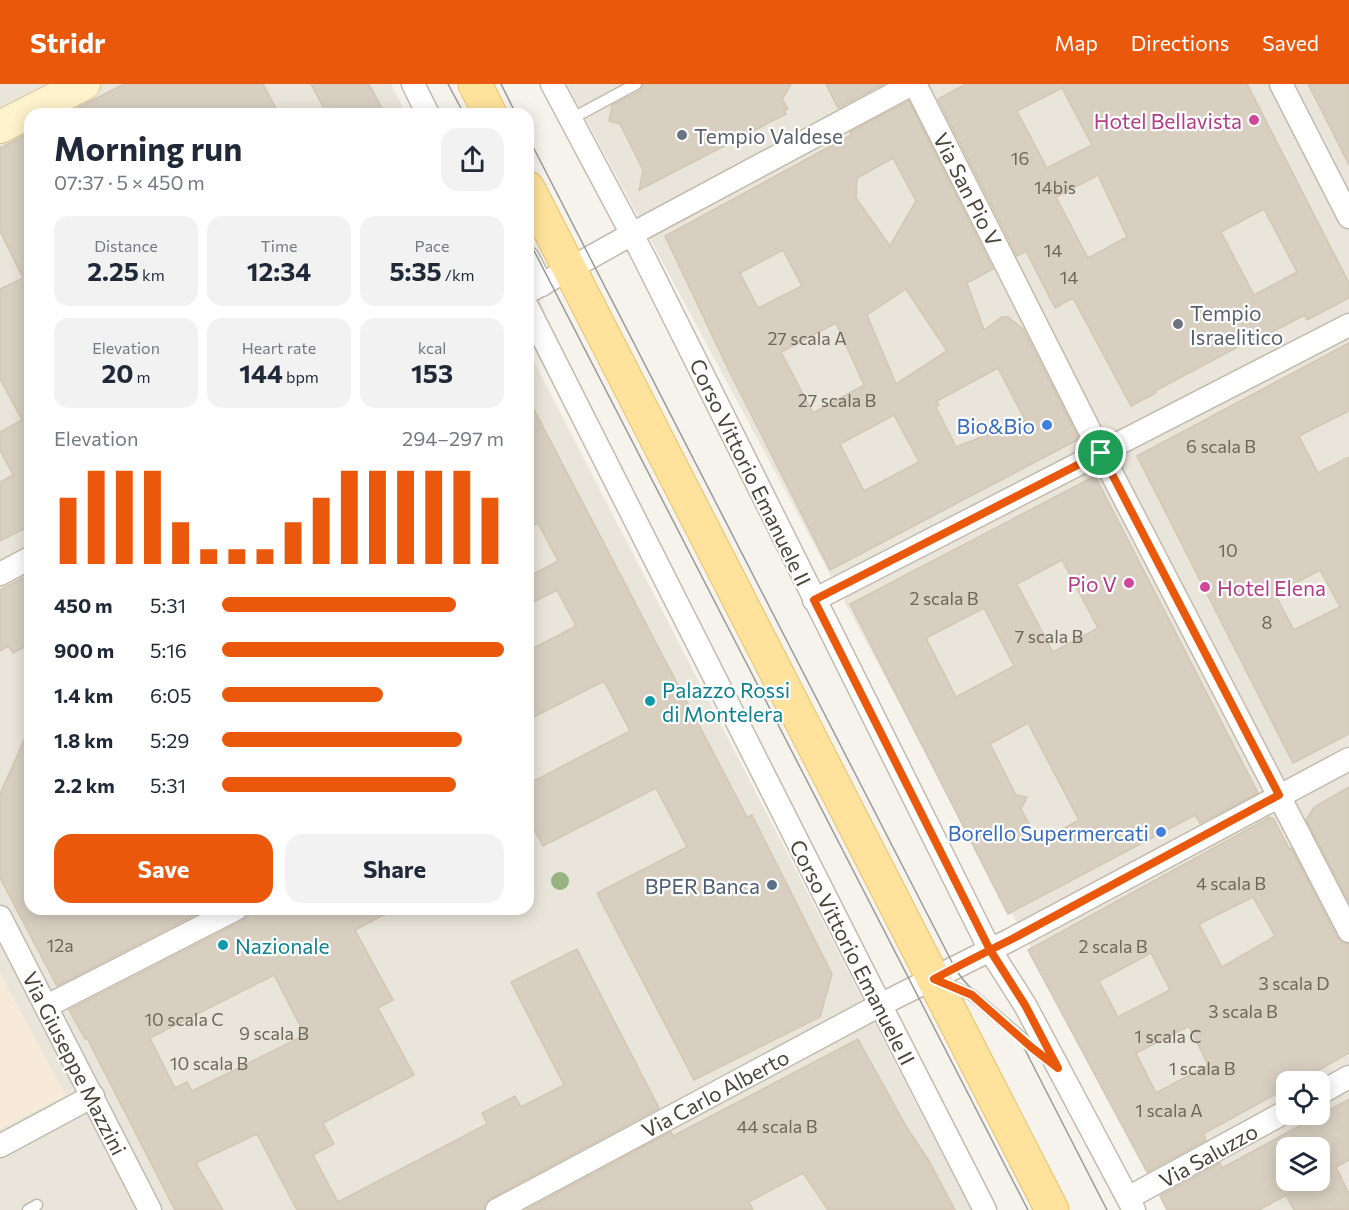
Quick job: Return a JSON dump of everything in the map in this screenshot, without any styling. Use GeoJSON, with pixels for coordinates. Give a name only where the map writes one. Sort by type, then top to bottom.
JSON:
{"type":"FeatureCollection","features":[{"type":"Feature","properties":{"kind":"main road"},"geometry":{"type":"LineString","coordinates":[[475,84],[487,108]]}},
{"type":"Feature","properties":{"kind":"main road"},"geometry":{"type":"LineString","coordinates":[[534,200],[1052,1210]]}},
{"type":"Feature","properties":{"kind":"street"},"geometry":{"type":"LineString","coordinates":[[37,108],[84,84]]}},
{"type":"Feature","properties":{"kind":"street"},"geometry":{"type":"LineString","coordinates":[[413,84],[425,108]]}},
{"type":"Feature","properties":{"kind":"street","name":"Corso Vittorio Emanuele II"},"geometry":{"type":"LineString","coordinates":[[552,84],[632,234],[990,950],[1025,1005],[1131,1204]]}},
{"type":"Feature","properties":{"kind":"street"},"geometry":{"type":"LineString","coordinates":[[535,289],[632,234],[914,84]]}},
{"type":"Feature","properties":{"kind":"street","name":"Via San Pio V"},"geometry":{"type":"LineString","coordinates":[[914,84],[1101,453]]}},
{"type":"Feature","properties":{"kind":"street"},"geometry":{"type":"LineString","coordinates":[[1281,84],[1349,217]]}},
{"type":"Feature","properties":{"kind":"street"},"geometry":{"type":"LineString","coordinates":[[0,127],[24,115]]}},
{"type":"Feature","properties":{"kind":"street","name":"Corso Vittorio Emanuele II"},"geometry":{"type":"LineString","coordinates":[[534,320],[986,1210]]}},
{"type":"Feature","properties":{"kind":"street"},"geometry":{"type":"LineString","coordinates":[[814,600],[1349,325]]}},
{"type":"Feature","properties":{"kind":"street"},"geometry":{"type":"LineString","coordinates":[[1101,453],[1349,931]]}},
{"type":"Feature","properties":{"kind":"street"},"geometry":{"type":"LineString","coordinates":[[0,574],[24,561]]}},
{"type":"Feature","properties":{"kind":"street","name":"Via Carlo Alberto"},"geometry":{"type":"LineString","coordinates":[[497,1210],[880,1005],[990,950],[1349,759]]}},
{"type":"Feature","properties":{"kind":"street"},"geometry":{"type":"LineString","coordinates":[[47,1006],[224,915]]}},
{"type":"Feature","properties":{"kind":"street","name":"Via Giuseppe Mazzini"},"geometry":{"type":"LineString","coordinates":[[0,917],[150,1210]]}},
{"type":"Feature","properties":{"kind":"street"},"geometry":{"type":"LineString","coordinates":[[1330,1087],[1349,1077]]}},
{"type":"Feature","properties":{"kind":"street"},"geometry":{"type":"LineString","coordinates":[[0,1146],[93,1096]]}},
{"type":"Feature","properties":{"kind":"street","name":"Via Saluzzo"},"geometry":{"type":"LineString","coordinates":[[1131,1204],[1276,1118]]}},
{"type":"Feature","properties":{"kind":"lane"},"geometry":{"type":"LineString","coordinates":[[571,119],[636,84]]}},
{"type":"Feature","properties":{"kind":"lane"},"geometry":{"type":"LineString","coordinates":[[934,979],[972,995],[1024,1042],[1058,1068]]}},
{"type":"Feature","properties":{"kind":"shaded area"},"geometry":{"type":"Polygon","coordinates":[[[0,84],[391,84],[403,108],[24,108],[24,915],[534,915],[534,362],[971,1210],[0,1210],[0,84]]]}},
{"type":"Feature","properties":{"kind":"shaded area"},"geometry":{"type":"Polygon","coordinates":[[[567,84],[1349,84],[1349,1210],[1171,1210],[567,84]]]}},
{"type":"Feature","properties":{"kind":"shaded area"},"geometry":{"type":"Polygon","coordinates":[[[0,973],[66,1095],[0,1129],[0,973]]]}},
{"type":"Feature","properties":{"kind":"building"},"geometry":{"type":"Polygon","coordinates":[[[124,84],[263,84],[276,108],[78,108],[124,84]]]}},
{"type":"Feature","properties":{"kind":"building"},"geometry":{"type":"Polygon","coordinates":[[[311,84],[369,84],[382,108],[324,108],[311,84]]]}},
{"type":"Feature","properties":{"kind":"building","name":"Tempio Valdese"},"geometry":{"type":"Polygon","coordinates":[[[643,84],[791,84],[782,99],[788,109],[784,111],[786,114],[639,190],[643,170],[620,124],[609,121],[612,105],[640,91],[643,84]]]}},
{"type":"Feature","properties":{"kind":"building"},"geometry":{"type":"Polygon","coordinates":[[[826,84],[883,84],[838,108],[826,84]]]}},
{"type":"Feature","properties":{"kind":"building"},"geometry":{"type":"Polygon","coordinates":[[[966,84],[1247,84],[1349,283],[1349,298],[1307,320],[1305,315],[1248,344],[1247,342],[1131,406],[1073,298],[1055,308],[1026,251],[1017,256],[938,99],[966,84]],[[1062,88],[1017,111],[1047,168],[1092,145],[1062,88]],[[1098,175],[1056,197],[1088,258],[1127,237],[1098,175]],[[1264,209],[1221,232],[1254,295],[1297,272],[1264,209]]]}},
{"type":"Feature","properties":{"kind":"building"},"geometry":{"type":"Polygon","coordinates":[[[1308,84],[1349,84],[1349,165],[1329,125],[1308,84]]]}},
{"type":"Feature","properties":{"kind":"building"},"geometry":{"type":"Polygon","coordinates":[[[909,101],[993,269],[967,283],[984,330],[1002,317],[1008,317],[1023,329],[1079,439],[830,570],[729,371],[665,236],[851,135],[850,132],[909,101]],[[893,158],[857,178],[856,198],[890,246],[916,201],[893,158]],[[783,250],[740,273],[758,308],[802,286],[783,250]],[[906,289],[867,315],[896,384],[947,351],[906,289]],[[836,323],[781,352],[813,413],[864,385],[836,323]],[[998,368],[937,401],[939,405],[936,407],[956,447],[1025,420],[998,368]],[[894,415],[840,444],[864,491],[919,462],[894,415]]]}},
{"type":"Feature","properties":{"kind":"building"},"geometry":{"type":"Polygon","coordinates":[[[24,135],[24,529],[0,541],[0,482],[13,475],[0,450],[0,432],[22,420],[0,379],[0,289],[23,278],[0,231],[0,148],[24,135]]]}},
{"type":"Feature","properties":{"kind":"building"},"geometry":{"type":"Polygon","coordinates":[[[1349,343],[1349,411],[1299,436],[1318,473],[1349,457],[1349,734],[1293,763],[1137,456],[1349,343]],[[1320,570],[1275,594],[1294,630],[1340,607],[1320,570]]]}},
{"type":"Feature","properties":{"kind":"building"},"geometry":{"type":"Polygon","coordinates":[[[534,409],[747,817],[752,815],[832,974],[820,1017],[694,1080],[597,893],[687,847],[656,788],[543,846],[534,829],[534,781],[630,731],[604,681],[534,717],[534,648],[576,626],[557,590],[534,602],[534,574],[558,561],[538,523],[534,525],[534,409]]]}},
{"type":"Feature","properties":{"kind":"building"},"geometry":{"type":"Polygon","coordinates":[[[1095,476],[1258,793],[1200,823],[1195,815],[1008,914],[850,604],[1095,476]],[[1062,560],[1017,584],[1053,652],[1098,628],[1062,560]],[[984,608],[926,638],[956,697],[1014,666],[984,608]],[[1028,723],[990,744],[1016,795],[1027,797],[1021,809],[1039,842],[1079,820],[1028,723]]]}},
{"type":"Feature","properties":{"kind":"building"},"geometry":{"type":"Polygon","coordinates":[[[24,577],[24,647],[13,653],[8,646],[0,651],[0,590],[24,577]]]}},
{"type":"Feature","properties":{"kind":"building"},"geometry":{"type":"Polygon","coordinates":[[[24,740],[24,915],[194,915],[57,986],[0,878],[0,794],[24,740]]]}},
{"type":"Feature","properties":{"kind":"building"},"geometry":{"type":"Polygon","coordinates":[[[1349,787],[1349,902],[1306,820],[1314,807],[1349,787]]]}},
{"type":"Feature","properties":{"kind":"building"},"geometry":{"type":"Polygon","coordinates":[[[1270,817],[1273,818],[1337,937],[1342,943],[1349,944],[1349,1053],[1317,1071],[1276,1071],[1276,1094],[1203,1134],[1206,1140],[1147,1172],[1028,950],[1270,817]],[[1253,897],[1199,924],[1222,967],[1275,936],[1253,897]],[[1151,953],[1099,981],[1118,1017],[1170,990],[1151,953]],[[1189,1026],[1136,1053],[1156,1093],[1208,1065],[1189,1026]]]}},
{"type":"Feature","properties":{"kind":"building"},"geometry":{"type":"Polygon","coordinates":[[[248,915],[384,915],[355,930],[393,1000],[378,1008],[414,1075],[323,1123],[334,1144],[313,1155],[338,1202],[487,1124],[482,1113],[515,1096],[521,1107],[564,1085],[511,982],[577,949],[659,1108],[491,1198],[485,1203],[484,1210],[297,1210],[257,1134],[196,1163],[223,1210],[175,1210],[87,1038],[85,1039],[69,1010],[242,921],[248,915]],[[274,975],[150,1038],[175,1088],[187,1082],[192,1091],[305,1035],[274,975]]]}},
{"type":"Feature","properties":{"kind":"building"},"geometry":{"type":"Polygon","coordinates":[[[858,1039],[955,1210],[828,1210],[803,1173],[749,1202],[753,1210],[526,1210],[671,1132],[673,1136],[858,1039]]]}},
{"type":"Feature","properties":{"kind":"building"},"geometry":{"type":"Polygon","coordinates":[[[1349,1099],[1349,1160],[1336,1167],[1349,1194],[1349,1210],[1294,1210],[1286,1195],[1259,1210],[1167,1210],[1160,1196],[1220,1163],[1222,1168],[1276,1139],[1276,1191],[1330,1191],[1330,1137],[1279,1137],[1301,1125],[1330,1125],[1330,1109],[1349,1099]]]}},
{"type":"Feature","properties":{"kind":"tram line"},"geometry":{"type":"LineString","coordinates":[[448,84],[461,108]]}},
{"type":"Feature","properties":{"kind":"tram line"},"geometry":{"type":"LineString","coordinates":[[501,84],[513,108]]}},
{"type":"Feature","properties":{"kind":"tram line"},"geometry":{"type":"LineString","coordinates":[[534,149],[955,968],[969,986],[1003,1018],[1018,1036],[1107,1210]]}},
{"type":"Feature","properties":{"kind":"tram line"},"geometry":{"type":"LineString","coordinates":[[534,251],[1028,1210]]}},
{"type":"Feature","properties":{"kind":"place","name":"Hotel Bellavista"},"geometry":{"type":"Point","coordinates":[1254,120]}},
{"type":"Feature","properties":{"kind":"place","name":"Tempio Valdese"},"geometry":{"type":"Point","coordinates":[682,135]}},
{"type":"Feature","properties":{"kind":"place","name":"Tempio Israelitico"},"geometry":{"type":"Point","coordinates":[1178,324]}},
{"type":"Feature","properties":{"kind":"place","name":"Bio&Bio"},"geometry":{"type":"Point","coordinates":[1047,425]}},
{"type":"Feature","properties":{"kind":"place","name":"Pio V"},"geometry":{"type":"Point","coordinates":[1129,583]}},
{"type":"Feature","properties":{"kind":"place","name":"Hotel Elena"},"geometry":{"type":"Point","coordinates":[1205,587]}},
{"type":"Feature","properties":{"kind":"place","name":"Palazzo Rossi di Montelera"},"geometry":{"type":"Point","coordinates":[650,701]}},
{"type":"Feature","properties":{"kind":"place","name":"Borello Supermercati"},"geometry":{"type":"Point","coordinates":[1161,832]}},
{"type":"Feature","properties":{"kind":"place","name":"BPER Banca"},"geometry":{"type":"Point","coordinates":[772,885]}},
{"type":"Feature","properties":{"kind":"place","name":"Nazionale"},"geometry":{"type":"Point","coordinates":[223,945]}},
{"type":"Feature","properties":{"kind":"route"},"geometry":{"type":"LineString","coordinates":[[1101,453],[814,600],[990,950],[1025,1005],[1058,1068],[972,995],[934,979],[990,950],[1012,939],[1279,795],[1101,453]]}}]}
